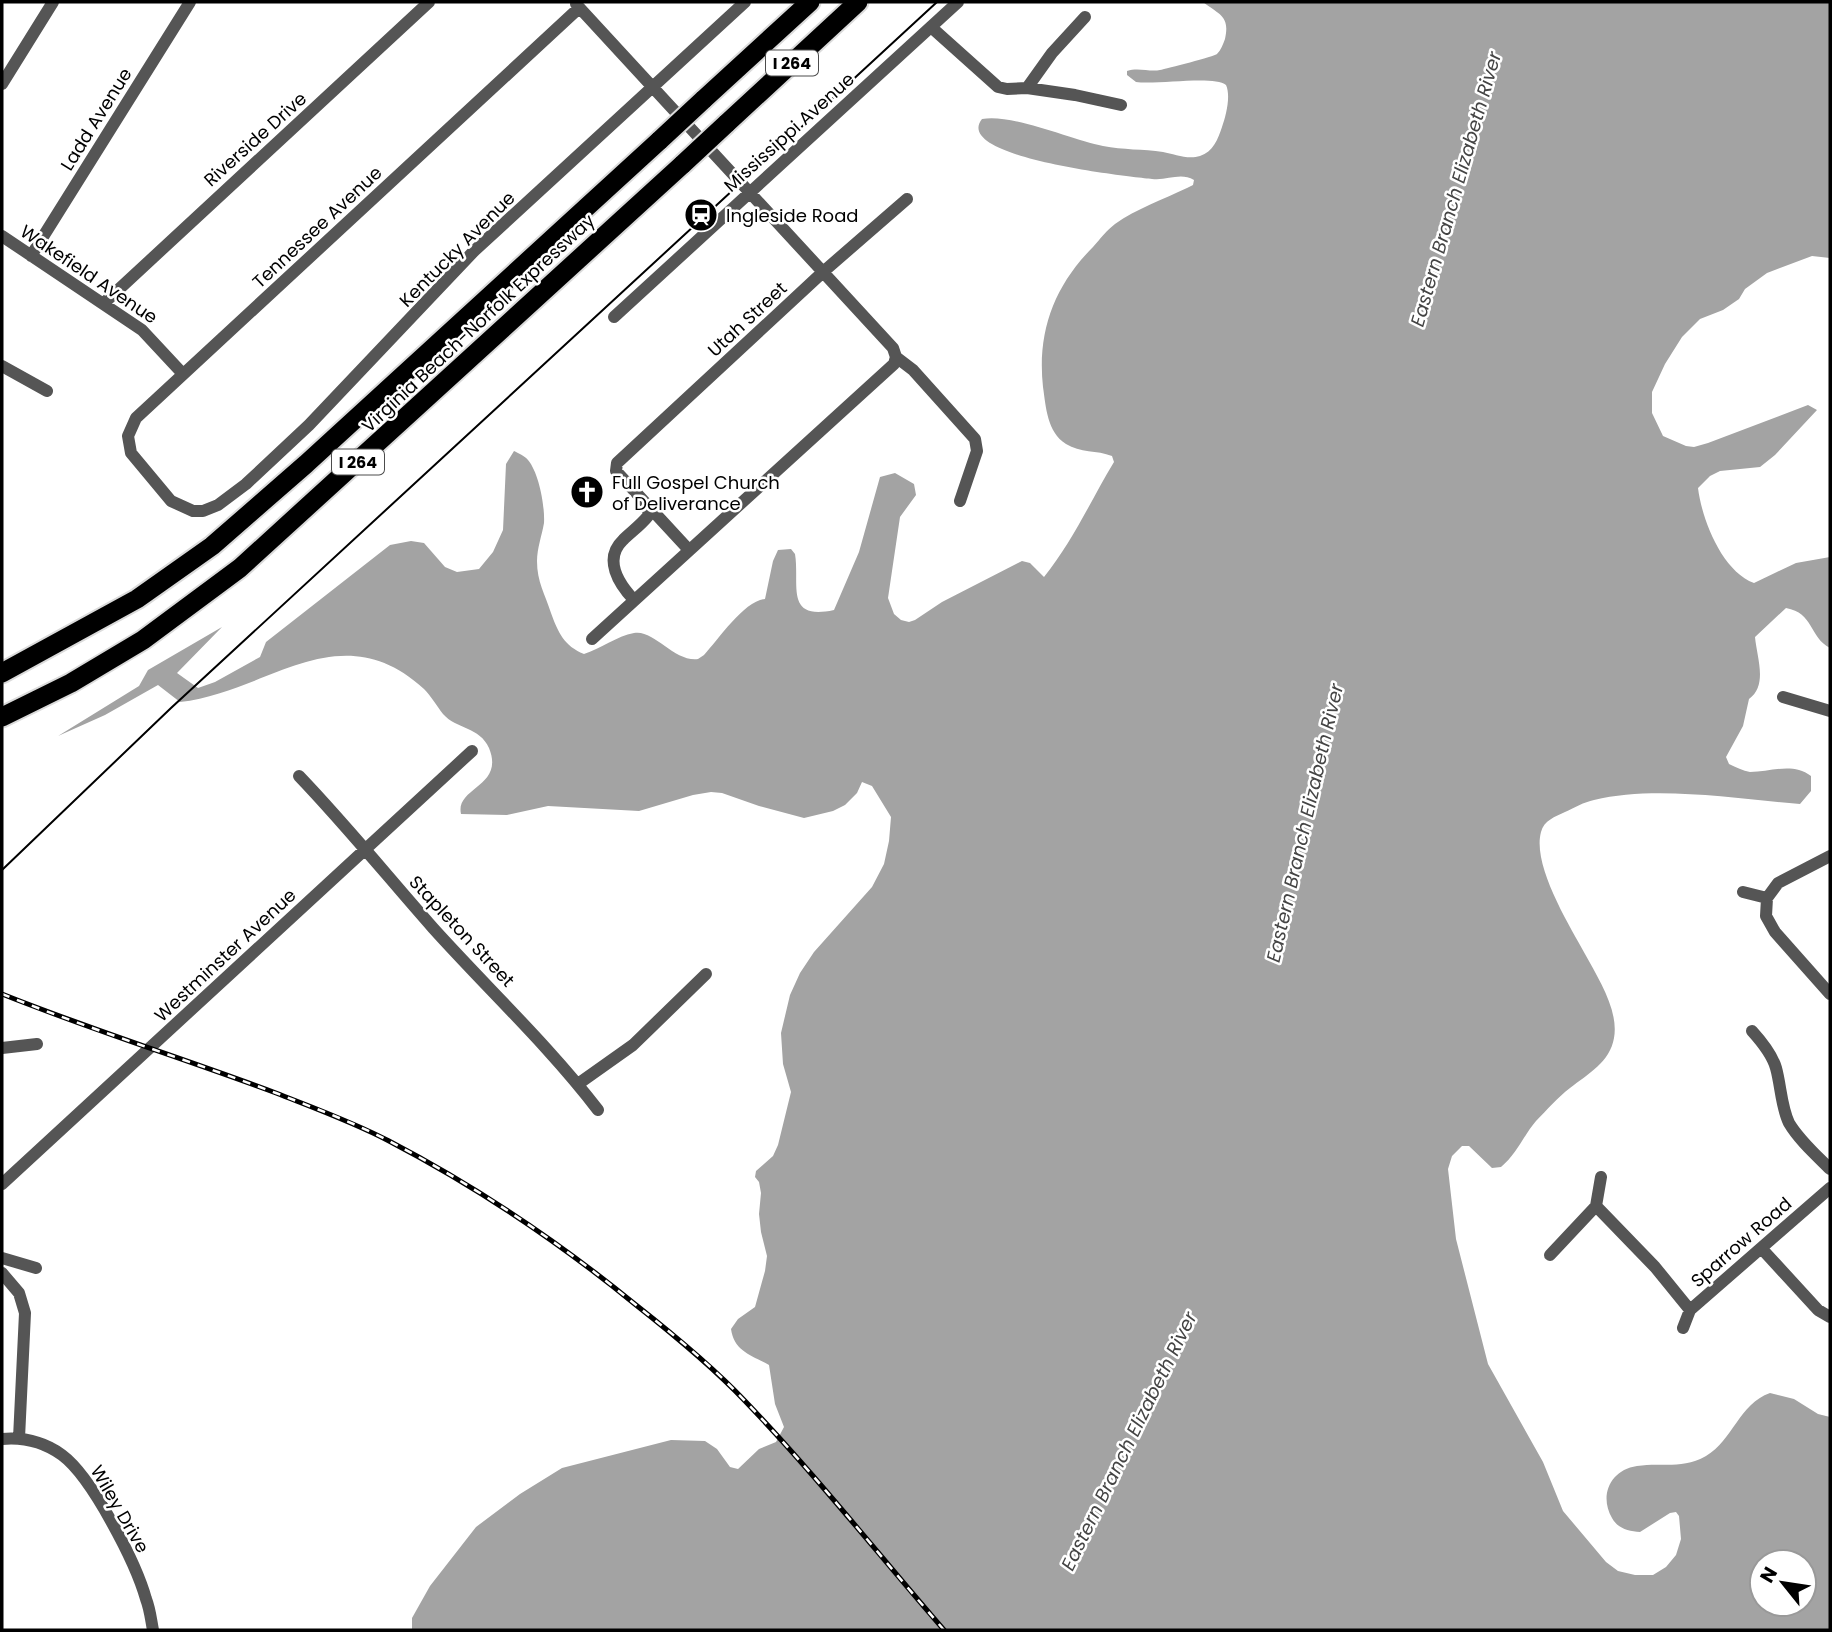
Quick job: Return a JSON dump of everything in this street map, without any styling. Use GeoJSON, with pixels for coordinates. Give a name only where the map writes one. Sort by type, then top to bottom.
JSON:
{"type":"FeatureCollection","features":[{"type":"Feature","properties":{"kind":"highway","name":"Virginia Beach-Norfolk Expressway"},"geometry":{"type":"LineString","coordinates":[[2,673],[137,599],[212,546],[306,464],[810,2]]}},
{"type":"Feature","properties":{"kind":"highway","name":"Virginia Beach-Norfolk Expressway"},"geometry":{"type":"LineString","coordinates":[[2,717],[71,683],[143,640],[240,568],[858,2]]}},
{"type":"Feature","properties":{"kind":"street"},"geometry":{"type":"LineString","coordinates":[[2,84],[53,2]]}},
{"type":"Feature","properties":{"kind":"street","name":"Ladd Avenue"},"geometry":{"type":"LineString","coordinates":[[31,256],[190,2]]}},
{"type":"Feature","properties":{"kind":"street","name":"Riverside Drive"},"geometry":{"type":"LineString","coordinates":[[104,303],[429,2]]}},
{"type":"Feature","properties":{"kind":"street","name":"Kentucky Avenue"},"geometry":{"type":"LineString","coordinates":[[157,486],[179,507],[193,511],[211,508],[237,491],[309,425],[473,252],[745,2]]}},
{"type":"Feature","properties":{"kind":"street","name":"Mississippi Avenue"},"geometry":{"type":"LineString","coordinates":[[614,317],[958,2]]}},
{"type":"Feature","properties":{"kind":"street"},"geometry":{"type":"LineString","coordinates":[[576,5],[893,348],[896,358],[894,365],[592,639]]}},
{"type":"Feature","properties":{"kind":"street","name":"Tennessee Avenue"},"geometry":{"type":"LineString","coordinates":[[157,486],[135,461],[129,445],[128,436],[136,418],[576,5]]}},
{"type":"Feature","properties":{"kind":"street"},"geometry":{"type":"LineString","coordinates":[[1027,88],[1084,17]]}},
{"type":"Feature","properties":{"kind":"street"},"geometry":{"type":"LineString","coordinates":[[931,27],[998,87],[1027,88],[1121,105]]}},
{"type":"Feature","properties":{"kind":"street","name":"Utah Street"},"geometry":{"type":"LineString","coordinates":[[649,506],[616,471],[617,463],[823,272],[907,199]]}},
{"type":"Feature","properties":{"kind":"street","name":"Wakefield Avenue"},"geometry":{"type":"LineString","coordinates":[[2,236],[104,303],[152,339],[183,374]]}},
{"type":"Feature","properties":{"kind":"street"},"geometry":{"type":"LineString","coordinates":[[896,358],[913,370],[975,439],[977,452],[960,501]]}},
{"type":"Feature","properties":{"kind":"street"},"geometry":{"type":"LineString","coordinates":[[2,366],[47,391]]}},
{"type":"Feature","properties":{"kind":"street"},"geometry":{"type":"LineString","coordinates":[[649,506],[689,550]]}},
{"type":"Feature","properties":{"kind":"street"},"geometry":{"type":"LineString","coordinates":[[634,600],[616,575],[614,556],[620,542],[648,516],[649,506]]}},
{"type":"Feature","properties":{"kind":"street"},"geometry":{"type":"LineString","coordinates":[[1783,697],[1830,710]]}},
{"type":"Feature","properties":{"kind":"street","name":"Westminster Avenue"},"geometry":{"type":"LineString","coordinates":[[2,1184],[472,751]]}},
{"type":"Feature","properties":{"kind":"street","name":"Stapleton Street"},"geometry":{"type":"LineString","coordinates":[[299,776],[341,820],[434,928],[519,1017],[598,1110]]}},
{"type":"Feature","properties":{"kind":"street"},"geometry":{"type":"LineString","coordinates":[[1830,856],[1778,883],[1767,898],[1766,916],[1775,932],[1830,994]]}},
{"type":"Feature","properties":{"kind":"street"},"geometry":{"type":"LineString","coordinates":[[1743,892],[1767,898]]}},
{"type":"Feature","properties":{"kind":"street"},"geometry":{"type":"LineString","coordinates":[[578,1084],[634,1045],[706,974]]}},
{"type":"Feature","properties":{"kind":"street"},"geometry":{"type":"LineString","coordinates":[[1752,1031],[1764,1043],[1776,1068],[1783,1106],[1790,1123],[1803,1141],[1830,1168]]}},
{"type":"Feature","properties":{"kind":"street"},"geometry":{"type":"LineString","coordinates":[[2,1048],[37,1044]]}},
{"type":"Feature","properties":{"kind":"street"},"geometry":{"type":"LineString","coordinates":[[1550,1255],[1596,1206],[1601,1177]]}},
{"type":"Feature","properties":{"kind":"street","name":"Sparrow Road"},"geometry":{"type":"LineString","coordinates":[[1683,1328],[1690,1310],[1830,1188]]}},
{"type":"Feature","properties":{"kind":"street"},"geometry":{"type":"LineString","coordinates":[[1596,1206],[1655,1267],[1690,1310]]}},
{"type":"Feature","properties":{"kind":"street"},"geometry":{"type":"LineString","coordinates":[[1762,1249],[1818,1310],[1830,1317]]}},
{"type":"Feature","properties":{"kind":"street"},"geometry":{"type":"LineString","coordinates":[[2,1258],[36,1268]]}},
{"type":"Feature","properties":{"kind":"street"},"geometry":{"type":"LineString","coordinates":[[2,1273],[19,1293],[25,1313],[19,1438],[2,1439]]}},
{"type":"Feature","properties":{"kind":"street","name":"Wiley Drive"},"geometry":{"type":"LineString","coordinates":[[19,1438],[34,1441],[56,1451],[73,1464],[86,1482],[135,1571],[146,1597],[153,1630]]}},
{"type":"Feature","properties":{"kind":"water","name":"Eastern Branch Elizabeth River"},"geometry":{"type":"Polygon","coordinates":[[[1203,2],[1830,2],[1830,258],[1812,256],[1767,273],[1723,310],[1700,319],[1682,337],[1652,392],[1652,413],[1663,436],[1694,447],[1808,405],[1817,410],[1775,455],[1760,467],[1720,471],[1710,476],[1698,488],[1709,529],[1723,556],[1732,568],[1754,583],[1796,563],[1830,557],[1830,648],[1818,638],[1802,615],[1786,608],[1755,637],[1760,679],[1755,693],[1749,699],[1743,726],[1726,757],[1729,764],[1750,772],[1796,769],[1804,772],[1811,776],[1811,791],[1800,804],[1670,793],[1618,796],[1587,802],[1547,822],[1541,832],[1542,861],[1554,894],[1610,1005],[1615,1027],[1612,1046],[1597,1067],[1561,1095],[1536,1121],[1501,1167],[1492,1168],[1469,1146],[1462,1146],[1452,1156],[1448,1169],[1456,1239],[1488,1364],[1543,1462],[1563,1511],[1606,1562],[1618,1571],[1653,1575],[1666,1567],[1676,1555],[1681,1539],[1679,1516],[1676,1512],[1640,1532],[1624,1529],[1614,1522],[1608,1510],[1607,1493],[1614,1478],[1620,1473],[1637,1466],[1688,1463],[1706,1456],[1723,1441],[1751,1405],[1770,1393],[1794,1399],[1818,1414],[1830,1417],[1830,1630],[412,1630],[412,1618],[430,1586],[476,1527],[520,1494],[562,1468],[671,1440],[705,1441],[717,1449],[730,1467],[738,1469],[759,1449],[776,1442],[784,1427],[775,1404],[769,1365],[740,1347],[731,1329],[738,1319],[755,1307],[765,1271],[767,1256],[759,1214],[761,1193],[755,1177],[756,1171],[773,1156],[778,1145],[791,1092],[783,1064],[781,1033],[790,995],[800,973],[814,952],[872,887],[884,864],[891,817],[872,786],[862,782],[857,793],[845,805],[804,818],[711,792],[639,811],[548,806],[507,815],[461,814],[461,805],[465,798],[491,771],[492,761],[485,741],[474,732],[448,719],[424,689],[393,667],[363,657],[333,657],[304,663],[213,695],[180,702],[158,685],[105,715],[58,736],[139,686],[148,670],[222,627],[177,673],[198,688],[215,682],[260,657],[266,642],[390,545],[411,541],[424,543],[445,567],[457,572],[479,569],[493,552],[503,530],[506,464],[514,451],[532,466],[540,490],[544,523],[537,561],[542,588],[559,632],[571,647],[584,654],[621,637],[642,633],[681,656],[698,659],[740,613],[757,601],[765,599],[778,550],[791,549],[795,554],[796,588],[801,605],[818,612],[834,610],[859,552],[880,477],[895,473],[914,484],[916,495],[900,517],[888,598],[894,614],[901,620],[915,620],[942,602],[1022,561],[1030,563],[1044,577],[1073,535],[1114,462],[1112,456],[1066,444],[1051,426],[1045,403],[1042,367],[1043,347],[1051,311],[1058,294],[1079,262],[1109,229],[1132,214],[1193,185],[1194,180],[1184,177],[1158,179],[1113,174],[1017,155],[993,145],[980,133],[982,119],[994,118],[1025,123],[1110,147],[1186,157],[1205,154],[1219,136],[1224,122],[1228,100],[1226,85],[1198,80],[1136,82],[1127,75],[1127,71],[1160,70],[1217,54],[1225,39],[1226,25],[1222,17],[1203,2]]]}},
{"type":"Feature","properties":{"kind":"tram line"},"geometry":{"type":"LineString","coordinates":[[2,870],[171,708],[937,2]]}},
{"type":"Feature","properties":{"kind":"railway"},"geometry":{"type":"LineString","coordinates":[[2,994],[347,1121],[454,1177],[517,1217],[607,1282],[719,1375],[796,1457],[944,1630]]}},
{"type":"Feature","properties":{"kind":"place","name":"Ingleside Road"},"geometry":{"type":"Point","coordinates":[701,215]}},
{"type":"Feature","properties":{"kind":"place","name":"Full Gospel Church of Deliverance"},"geometry":{"type":"Point","coordinates":[587,492]}}]}
